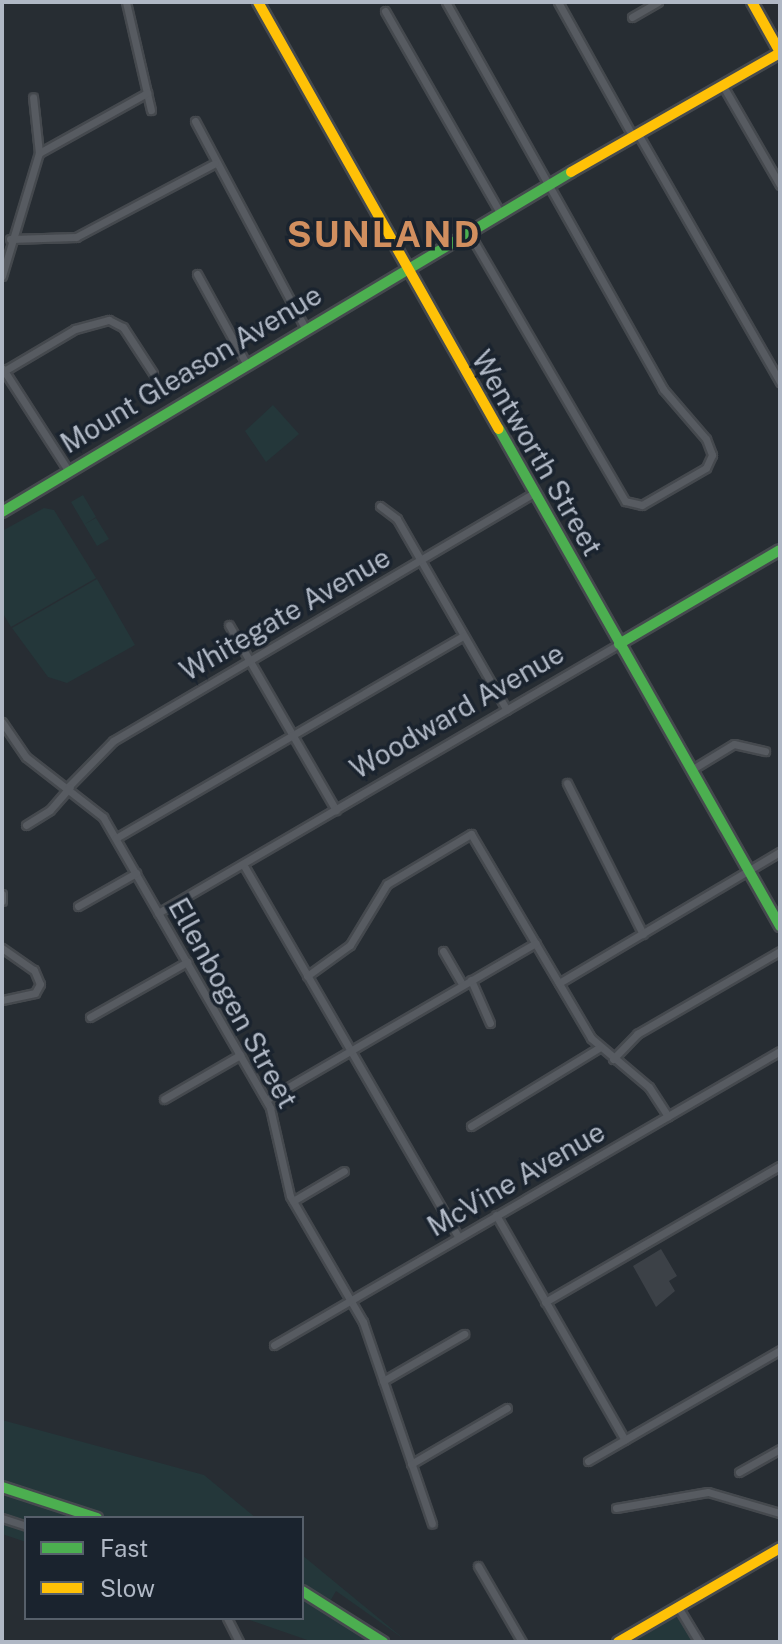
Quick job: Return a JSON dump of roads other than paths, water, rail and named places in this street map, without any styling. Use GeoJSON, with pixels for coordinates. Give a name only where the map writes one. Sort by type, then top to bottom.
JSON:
{"type":"FeatureCollection","features":[{"type":"Feature","properties":{"kind":"street"},"geometry":{"type":"LineString","coordinates":[[126,2],[151,110]]}},
{"type":"Feature","properties":{"kind":"street","name":"Wentworth Street"},"geometry":{"type":"LineString","coordinates":[[258,2],[404,268],[780,926]]}},
{"type":"Feature","properties":{"kind":"street"},"geometry":{"type":"LineString","coordinates":[[446,2],[663,389],[699,427],[711,459],[703,471],[645,504],[631,505],[468,231]]}},
{"type":"Feature","properties":{"kind":"street"},"geometry":{"type":"LineString","coordinates":[[558,2],[780,382]]}},
{"type":"Feature","properties":{"kind":"street"},"geometry":{"type":"LineString","coordinates":[[632,17],[658,2]]}},
{"type":"Feature","properties":{"kind":"street"},"geometry":{"type":"LineString","coordinates":[[752,2],[780,53]]}},
{"type":"Feature","properties":{"kind":"street"},"geometry":{"type":"LineString","coordinates":[[385,11],[500,213]]}},
{"type":"Feature","properties":{"kind":"street","name":"Mount Gleason Avenue"},"geometry":{"type":"LineString","coordinates":[[2,512],[404,268],[780,53]]}},
{"type":"Feature","properties":{"kind":"street"},"geometry":{"type":"LineString","coordinates":[[723,86],[780,185]]}},
{"type":"Feature","properties":{"kind":"street"},"geometry":{"type":"LineString","coordinates":[[39,153],[147,93]]}},
{"type":"Feature","properties":{"kind":"street"},"geometry":{"type":"LineString","coordinates":[[2,276],[10,239],[39,153],[33,97]]}},
{"type":"Feature","properties":{"kind":"street"},"geometry":{"type":"LineString","coordinates":[[195,121],[305,328]]}},
{"type":"Feature","properties":{"kind":"street"},"geometry":{"type":"LineString","coordinates":[[10,239],[76,237],[215,163]]}},
{"type":"Feature","properties":{"kind":"street"},"geometry":{"type":"LineString","coordinates":[[197,274],[247,365]]}},
{"type":"Feature","properties":{"kind":"street"},"geometry":{"type":"LineString","coordinates":[[69,472],[3,369],[75,329],[109,320],[123,327],[153,373]]}},
{"type":"Feature","properties":{"kind":"street","name":"Whitegate Avenue"},"geometry":{"type":"LineString","coordinates":[[26,825],[70,787],[113,741],[533,494]]}},
{"type":"Feature","properties":{"kind":"street"},"geometry":{"type":"LineString","coordinates":[[380,506],[397,519],[507,710]]}},
{"type":"Feature","properties":{"kind":"street","name":"Woodward Avenue"},"geometry":{"type":"LineString","coordinates":[[158,913],[780,550]]}},
{"type":"Feature","properties":{"kind":"street"},"geometry":{"type":"LineString","coordinates":[[229,625],[336,810]]}},
{"type":"Feature","properties":{"kind":"street"},"geometry":{"type":"LineString","coordinates":[[116,838],[463,636]]}},
{"type":"Feature","properties":{"kind":"street","name":"Ellenbogen Street"},"geometry":{"type":"LineString","coordinates":[[2,722],[26,757],[96,809],[116,838],[266,1100],[293,1201],[350,1300],[383,1381],[432,1524]]}},
{"type":"Feature","properties":{"kind":"street"},"geometry":{"type":"LineString","coordinates":[[691,770],[734,744],[765,751]]}},
{"type":"Feature","properties":{"kind":"street"},"geometry":{"type":"LineString","coordinates":[[567,783],[643,934]]}},
{"type":"Feature","properties":{"kind":"street"},"geometry":{"type":"LineString","coordinates":[[307,976],[350,945],[387,884],[471,834],[599,1048],[649,1087],[668,1116]]}},
{"type":"Feature","properties":{"kind":"street"},"geometry":{"type":"LineString","coordinates":[[559,983],[780,852]]}},
{"type":"Feature","properties":{"kind":"street"},"geometry":{"type":"LineString","coordinates":[[243,864],[458,1237]]}},
{"type":"Feature","properties":{"kind":"street"},"geometry":{"type":"LineString","coordinates":[[78,906],[136,873]]}},
{"type":"Feature","properties":{"kind":"street"},"geometry":{"type":"LineString","coordinates":[[2,894],[2,901]]}},
{"type":"Feature","properties":{"kind":"street"},"geometry":{"type":"LineString","coordinates":[[266,1100],[536,943]]}},
{"type":"Feature","properties":{"kind":"street"},"geometry":{"type":"LineString","coordinates":[[2,948],[34,970],[40,984],[35,993],[2,1000]]}},
{"type":"Feature","properties":{"kind":"street"},"geometry":{"type":"LineString","coordinates":[[443,951],[463,985]]}},
{"type":"Feature","properties":{"kind":"street"},"geometry":{"type":"LineString","coordinates":[[613,1059],[637,1034],[780,951]]}},
{"type":"Feature","properties":{"kind":"street"},"geometry":{"type":"LineString","coordinates":[[90,1017],[187,962]]}},
{"type":"Feature","properties":{"kind":"street"},"geometry":{"type":"LineString","coordinates":[[471,980],[490,1023]]}},
{"type":"Feature","properties":{"kind":"street"},"geometry":{"type":"LineString","coordinates":[[471,1126],[599,1048]]}},
{"type":"Feature","properties":{"kind":"street","name":"McVine Avenue"},"geometry":{"type":"LineString","coordinates":[[274,1345],[780,1051]]}},
{"type":"Feature","properties":{"kind":"street"},"geometry":{"type":"LineString","coordinates":[[164,1099],[240,1055]]}},
{"type":"Feature","properties":{"kind":"street"},"geometry":{"type":"LineString","coordinates":[[545,1302],[780,1166]]}},
{"type":"Feature","properties":{"kind":"street"},"geometry":{"type":"LineString","coordinates":[[293,1201],[344,1171]]}},
{"type":"Feature","properties":{"kind":"street"},"geometry":{"type":"LineString","coordinates":[[496,1215],[625,1440]]}},
{"type":"Feature","properties":{"kind":"street"},"geometry":{"type":"LineString","coordinates":[[383,1381],[464,1334]]}},
{"type":"Feature","properties":{"kind":"street"},"geometry":{"type":"LineString","coordinates":[[588,1461],[780,1350]]}},
{"type":"Feature","properties":{"kind":"street"},"geometry":{"type":"LineString","coordinates":[[411,1464],[507,1408]]}},
{"type":"Feature","properties":{"kind":"street"},"geometry":{"type":"LineString","coordinates":[[739,1472],[780,1449]]}},
{"type":"Feature","properties":{"kind":"street"},"geometry":{"type":"LineString","coordinates":[[2,1487],[91,1516]]}},
{"type":"Feature","properties":{"kind":"street"},"geometry":{"type":"LineString","coordinates":[[616,1508],[708,1492],[780,1513]]}},
{"type":"Feature","properties":{"kind":"street"},"geometry":{"type":"LineString","coordinates":[[2,1518],[24,1525]]}},
{"type":"Feature","properties":{"kind":"street"},"geometry":{"type":"LineString","coordinates":[[618,1642],[780,1548]]}},
{"type":"Feature","properties":{"kind":"street"},"geometry":{"type":"LineString","coordinates":[[478,1566],[522,1642]]}},
{"type":"Feature","properties":{"kind":"street"},"geometry":{"type":"LineString","coordinates":[[304,1592],[383,1642]]}},
{"type":"Feature","properties":{"kind":"street"},"geometry":{"type":"LineString","coordinates":[[678,1607],[699,1642]]}},
{"type":"Feature","properties":{"kind":"street"},"geometry":{"type":"LineString","coordinates":[[228,1620],[239,1642]]}},
{"type":"Feature","properties":{"kind":"district","name":"SUNLAND"},"geometry":{"type":"Point","coordinates":[384,235]}}]}
